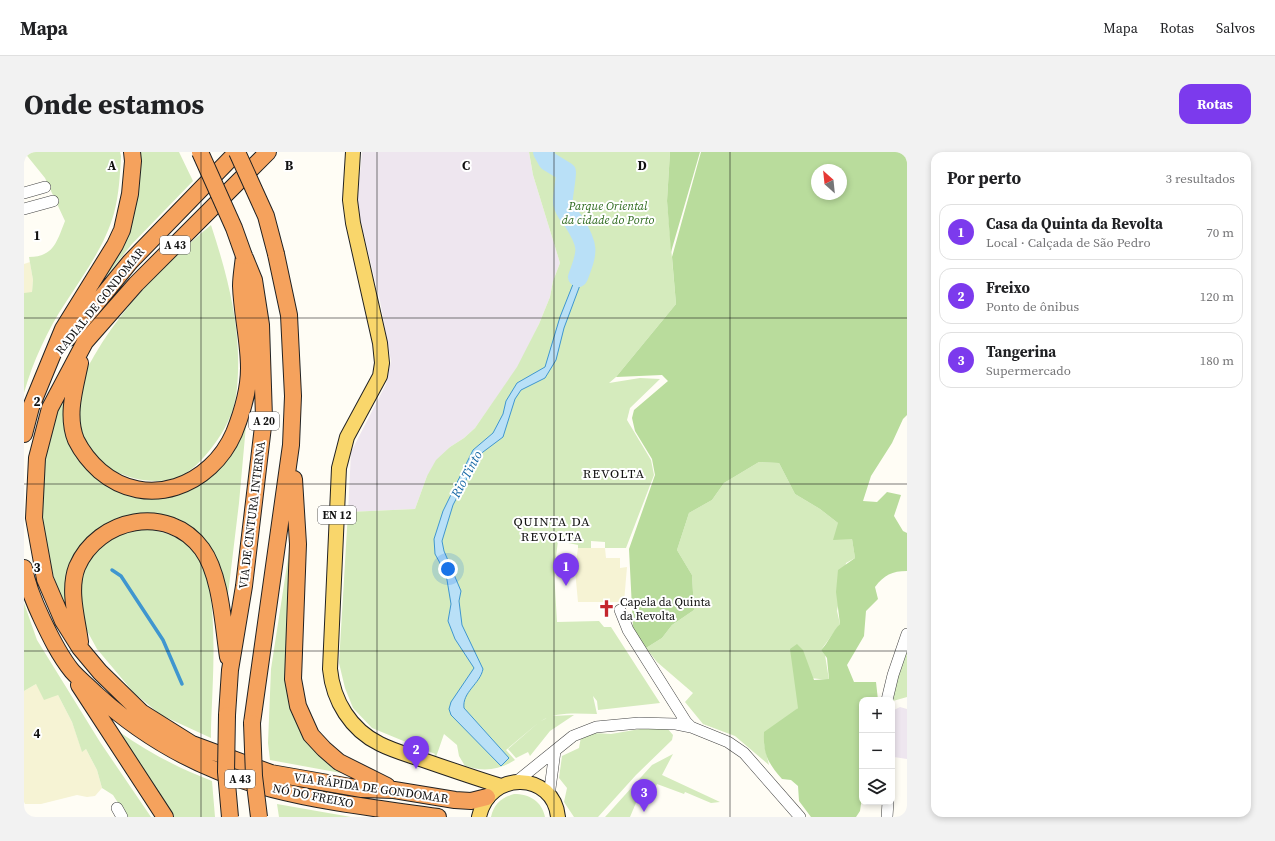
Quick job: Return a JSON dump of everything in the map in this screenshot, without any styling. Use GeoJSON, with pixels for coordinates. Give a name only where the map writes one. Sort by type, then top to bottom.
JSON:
{"type":"FeatureCollection","features":[{"type":"Feature","properties":{"kind":"highway"},"geometry":{"type":"LineString","coordinates":[[48,366],[63,329],[115,245],[122,230],[130,194],[133,161],[132,152]]}},
{"type":"Feature","properties":{"kind":"highway","name":"VIA DE CINTURA INTERNA"},"geometry":{"type":"LineString","coordinates":[[200,152],[234,228],[254,280],[261,325],[264,418],[244,586],[230,670],[227,715],[226,772],[230,817]]}},
{"type":"Feature","properties":{"kind":"highway","name":"RADIAL DE GONDOMAR"},"geometry":{"type":"LineString","coordinates":[[85,342],[136,284],[268,152]]}},
{"type":"Feature","properties":{"kind":"highway","name":"RADIAL DE GONDOMAR"},"geometry":{"type":"LineString","coordinates":[[48,366],[73,331],[130,262],[239,154]]}},
{"type":"Feature","properties":{"kind":"highway","name":"A 20"},"geometry":{"type":"LineString","coordinates":[[239,154],[266,216],[276,254],[288,315],[293,396],[291,445],[252,722],[254,776],[259,817]]}},
{"type":"Feature","properties":{"kind":"highway"},"geometry":{"type":"LineString","coordinates":[[85,342],[71,409],[76,440],[86,456],[109,479],[136,490],[148,491],[172,489],[189,483],[204,473],[225,449],[233,434],[246,394],[249,368],[241,285],[244,256]]}},
{"type":"Feature","properties":{"kind":"highway","name":"A 43"},"geometry":{"type":"LineString","coordinates":[[80,648],[63,621],[45,579],[34,518],[37,458],[50,408],[85,342]]}},
{"type":"Feature","properties":{"kind":"highway","name":"A 43"},"geometry":{"type":"LineString","coordinates":[[24,434],[32,407],[48,366]]}},
{"type":"Feature","properties":{"kind":"highway"},"geometry":{"type":"LineString","coordinates":[[291,445],[298,544],[293,679],[298,706],[311,735],[324,749],[339,762],[394,790]]}},
{"type":"Feature","properties":{"kind":"highway"},"geometry":{"type":"LineString","coordinates":[[80,648],[73,598],[77,568],[84,554],[93,543],[104,534],[125,524],[138,521],[150,522],[175,528],[185,534],[201,548],[208,559],[219,596],[230,670]]}},
{"type":"Feature","properties":{"kind":"highway","name":"NÓ DO FREIXO"},"geometry":{"type":"LineString","coordinates":[[24,568],[26,580],[38,610],[53,642],[72,671],[115,711],[158,742],[188,758],[232,776],[272,789],[438,817]]}},
{"type":"Feature","properties":{"kind":"highway","name":"VIA RÁPIDA DE GONDOMAR"},"geometry":{"type":"LineString","coordinates":[[80,648],[100,672],[141,712],[192,744],[271,773],[362,789],[394,790],[456,800],[471,801],[488,797]]}},
{"type":"Feature","properties":{"kind":"highway"},"geometry":{"type":"LineString","coordinates":[[72,671],[85,696],[166,817]]}},
{"type":"Feature","properties":{"kind":"main road","name":"EN 12"},"geometry":{"type":"LineString","coordinates":[[353,152],[350,187],[353,223],[380,344],[382,363],[376,386],[347,437],[339,468],[330,669],[332,684],[343,710],[352,724],[380,744],[456,772],[501,786]]}},
{"type":"Feature","properties":{"kind":"main road"},"geometry":{"type":"LineString","coordinates":[[479,817],[482,806],[488,797],[501,786],[516,782],[527,783],[538,787],[567,817]]}},
{"type":"Feature","properties":{"kind":"main road"},"geometry":{"type":"LineString","coordinates":[[551,799],[558,817]]}},
{"type":"Feature","properties":{"kind":"street"},"geometry":{"type":"LineString","coordinates":[[24,193],[45,187]]}},
{"type":"Feature","properties":{"kind":"street"},"geometry":{"type":"LineString","coordinates":[[24,209],[53,201]]}},
{"type":"Feature","properties":{"kind":"street"},"geometry":{"type":"LineString","coordinates":[[620,610],[628,630],[686,722],[691,727]]}},
{"type":"Feature","properties":{"kind":"street"},"geometry":{"type":"LineString","coordinates":[[888,697],[893,675],[907,634]]}},
{"type":"Feature","properties":{"kind":"street"},"geometry":{"type":"LineString","coordinates":[[516,782],[573,736],[596,727],[639,723],[676,724],[691,727],[728,742],[744,753],[800,817]]}},
{"type":"Feature","properties":{"kind":"street"},"geometry":{"type":"LineString","coordinates":[[551,799],[555,751]]}},
{"type":"Feature","properties":{"kind":"street"},"geometry":{"type":"LineString","coordinates":[[887,817],[888,805]]}},
{"type":"Feature","properties":{"kind":"shaded area"},"geometry":{"type":"Polygon","coordinates":[[[362,152],[529,152],[533,175],[560,263],[553,281],[550,297],[539,324],[518,367],[475,428],[464,438],[450,447],[427,476],[415,509],[348,512],[351,452],[386,384],[391,361],[380,301],[357,205],[362,152]]]}},
{"type":"Feature","properties":{"kind":"shaded area"},"geometry":{"type":"Polygon","coordinates":[[[30,262],[33,280],[32,293],[24,293],[24,264],[30,262]]]}},
{"type":"Feature","properties":{"kind":"shaded area"},"geometry":{"type":"Polygon","coordinates":[[[578,548],[605,548],[606,558],[620,558],[620,568],[627,567],[624,602],[578,602],[575,570],[578,548]]]}},
{"type":"Feature","properties":{"kind":"shaded area"},"geometry":{"type":"Polygon","coordinates":[[[36,684],[58,695],[72,722],[82,751],[86,749],[97,770],[102,788],[95,796],[87,797],[77,795],[41,804],[25,804],[24,691],[36,684]]]}},
{"type":"Feature","properties":{"kind":"shaded area"},"geometry":{"type":"Polygon","coordinates":[[[900,707],[907,709],[907,759],[895,757],[895,710],[900,707]]]}},
{"type":"Feature","properties":{"kind":"green space"},"geometry":{"type":"Polygon","coordinates":[[[24,152],[120,152],[121,156],[117,199],[110,225],[100,248],[59,312],[47,334],[36,357],[24,393],[24,293],[32,292],[33,280],[29,257],[44,254],[49,251],[57,241],[65,221],[45,178],[24,152]]]}},
{"type":"Feature","properties":{"kind":"green space"},"geometry":{"type":"Polygon","coordinates":[[[135,152],[179,152],[193,181],[132,244],[85,303],[105,268],[135,152]]]}},
{"type":"Feature","properties":{"kind":"green space","name":"Parque Oriental da cidade do Porto"},"geometry":{"type":"Polygon","coordinates":[[[529,152],[670,152],[667,201],[676,304],[616,377],[609,383],[640,378],[660,379],[630,408],[627,420],[651,460],[654,475],[626,548],[605,548],[605,542],[591,541],[591,548],[578,548],[578,545],[558,541],[554,571],[557,622],[599,621],[604,627],[611,627],[660,703],[598,710],[597,701],[593,696],[597,714],[561,714],[554,716],[574,715],[550,731],[530,756],[528,752],[516,758],[508,749],[538,723],[506,750],[515,760],[497,768],[479,769],[465,766],[459,756],[457,745],[444,734],[436,757],[434,756],[435,754],[372,728],[353,708],[345,688],[339,663],[348,512],[415,509],[427,476],[436,460],[475,428],[517,367],[539,324],[550,297],[553,281],[560,263],[533,175],[529,152]]]}},
{"type":"Feature","properties":{"kind":"green space"},"geometry":{"type":"Polygon","coordinates":[[[670,152],[700,152],[671,252],[667,201],[670,152]]]}},
{"type":"Feature","properties":{"kind":"green space"},"geometry":{"type":"Polygon","coordinates":[[[701,152],[907,152],[907,415],[903,419],[892,443],[871,476],[863,501],[877,502],[887,492],[901,495],[894,516],[903,531],[907,533],[907,571],[889,574],[875,587],[878,599],[866,611],[864,636],[847,665],[854,682],[876,682],[878,697],[859,697],[859,805],[861,805],[860,811],[856,817],[811,817],[799,801],[798,786],[791,780],[782,779],[767,758],[764,746],[764,732],[798,708],[790,649],[797,644],[803,650],[814,680],[829,679],[827,658],[821,650],[840,624],[836,592],[838,570],[855,558],[852,539],[833,540],[838,523],[820,509],[795,494],[779,463],[759,462],[724,483],[712,500],[689,513],[677,550],[692,575],[694,610],[672,625],[662,638],[646,648],[633,628],[629,549],[655,475],[652,459],[635,431],[632,418],[634,410],[668,381],[662,375],[616,377],[676,304],[672,257],[701,152]]]}},
{"type":"Feature","properties":{"kind":"green space"},"geometry":{"type":"Polygon","coordinates":[[[211,225],[229,288],[236,330],[238,374],[233,409],[228,422],[217,441],[201,460],[187,473],[164,481],[150,481],[124,475],[111,469],[100,461],[90,452],[83,441],[78,421],[79,396],[82,380],[88,366],[118,320],[132,302],[178,254],[211,225]]]}},
{"type":"Feature","properties":{"kind":"green space"},"geometry":{"type":"Polygon","coordinates":[[[64,400],[64,423],[70,443],[80,460],[96,477],[189,488],[248,403],[239,503],[226,611],[184,527],[102,528],[66,590],[66,605],[64,605],[55,581],[43,529],[41,475],[45,449],[53,424],[64,400]]]}},
{"type":"Feature","properties":{"kind":"green space"},"geometry":{"type":"Polygon","coordinates":[[[759,462],[779,463],[795,494],[820,509],[838,523],[852,539],[855,558],[846,563],[837,611],[840,624],[821,650],[825,655],[829,680],[810,678],[798,708],[764,744],[769,765],[735,736],[703,724],[685,702],[693,693],[657,662],[646,648],[662,638],[672,625],[694,610],[692,575],[677,550],[689,513],[712,500],[724,483],[759,462]]]}},
{"type":"Feature","properties":{"kind":"green space"},"geometry":{"type":"Polygon","coordinates":[[[143,528],[159,531],[181,540],[193,550],[205,573],[210,594],[214,644],[211,738],[161,715],[134,693],[97,649],[85,627],[78,607],[80,580],[93,551],[113,536],[143,528]]]}},
{"type":"Feature","properties":{"kind":"green space"},"geometry":{"type":"Polygon","coordinates":[[[289,552],[292,557],[290,589],[308,742],[316,752],[341,771],[341,773],[270,760],[268,743],[271,669],[289,552]]]}},
{"type":"Feature","properties":{"kind":"green space"},"geometry":{"type":"Polygon","coordinates":[[[24,603],[37,640],[100,742],[151,817],[127,817],[113,795],[102,788],[97,770],[86,749],[82,752],[72,722],[58,695],[44,700],[36,684],[24,691],[24,603]]]}},
{"type":"Feature","properties":{"kind":"green space"},"geometry":{"type":"Polygon","coordinates":[[[907,648],[907,697],[895,700],[895,697],[894,697],[897,672],[907,648]]]}},
{"type":"Feature","properties":{"kind":"green space"},"geometry":{"type":"Polygon","coordinates":[[[667,728],[673,735],[672,740],[636,775],[598,817],[574,817],[564,802],[567,788],[559,778],[562,756],[579,748],[581,737],[594,733],[611,734],[640,729],[667,728]]]}},
{"type":"Feature","properties":{"kind":"green space"},"geometry":{"type":"Polygon","coordinates":[[[118,731],[164,759],[187,771],[212,781],[215,817],[169,817],[118,731]]]}},
{"type":"Feature","properties":{"kind":"green space"},"geometry":{"type":"Polygon","coordinates":[[[673,754],[662,775],[720,802],[711,803],[685,792],[684,794],[657,784],[654,790],[652,789],[650,793],[647,792],[638,798],[630,817],[605,817],[652,765],[673,754]]]}},
{"type":"Feature","properties":{"kind":"green space"},"geometry":{"type":"Polygon","coordinates":[[[514,794],[530,797],[541,807],[545,817],[491,817],[494,808],[499,802],[505,797],[514,794]]]}},
{"type":"Feature","properties":{"kind":"green space"},"geometry":{"type":"Polygon","coordinates":[[[277,804],[351,817],[279,817],[277,804]]]}},
{"type":"Feature","properties":{"kind":"water"},"geometry":{"type":"Polygon","coordinates":[[[591,248],[592,253],[564,328],[556,360],[545,378],[521,390],[515,399],[503,437],[479,455],[453,505],[442,541],[444,551],[461,591],[459,601],[462,625],[483,669],[466,697],[464,708],[509,758],[501,766],[451,715],[449,709],[451,702],[474,668],[455,639],[448,621],[451,604],[446,574],[435,554],[434,539],[443,511],[473,450],[493,433],[503,414],[506,401],[517,383],[545,367],[560,317],[581,264],[582,254],[591,248]]]}},
{"type":"Feature","properties":{"kind":"waterway","name":"Rio Tinto"},"geometry":{"type":"LineString","coordinates":[[543,152],[548,161],[566,172],[563,203],[566,211],[579,230],[585,249],[584,261],[578,277]]}},
{"type":"Feature","properties":{"kind":"waterway"},"geometry":{"type":"LineString","coordinates":[[112,570],[121,576],[163,640],[182,684]]}},
{"type":"Feature","properties":{"kind":"place","name":"Casa da Quinta da Revolta"},"geometry":{"type":"Point","coordinates":[566,586]}},
{"type":"Feature","properties":{"kind":"place","name":"Capela da Quinta da Revolta"},"geometry":{"type":"Point","coordinates":[607,609]}},
{"type":"Feature","properties":{"kind":"place","name":"Freixo"},"geometry":{"type":"Point","coordinates":[416,769]}},
{"type":"Feature","properties":{"kind":"place","name":"Tangerina"},"geometry":{"type":"Point","coordinates":[644,812]}},
{"type":"Feature","properties":{"kind":"district","name":"REVOLTA"},"geometry":{"type":"Point","coordinates":[614,473]}},
{"type":"Feature","properties":{"kind":"district","name":"QUINTA DA REVOLTA"},"geometry":{"type":"Point","coordinates":[552,528]}}]}
